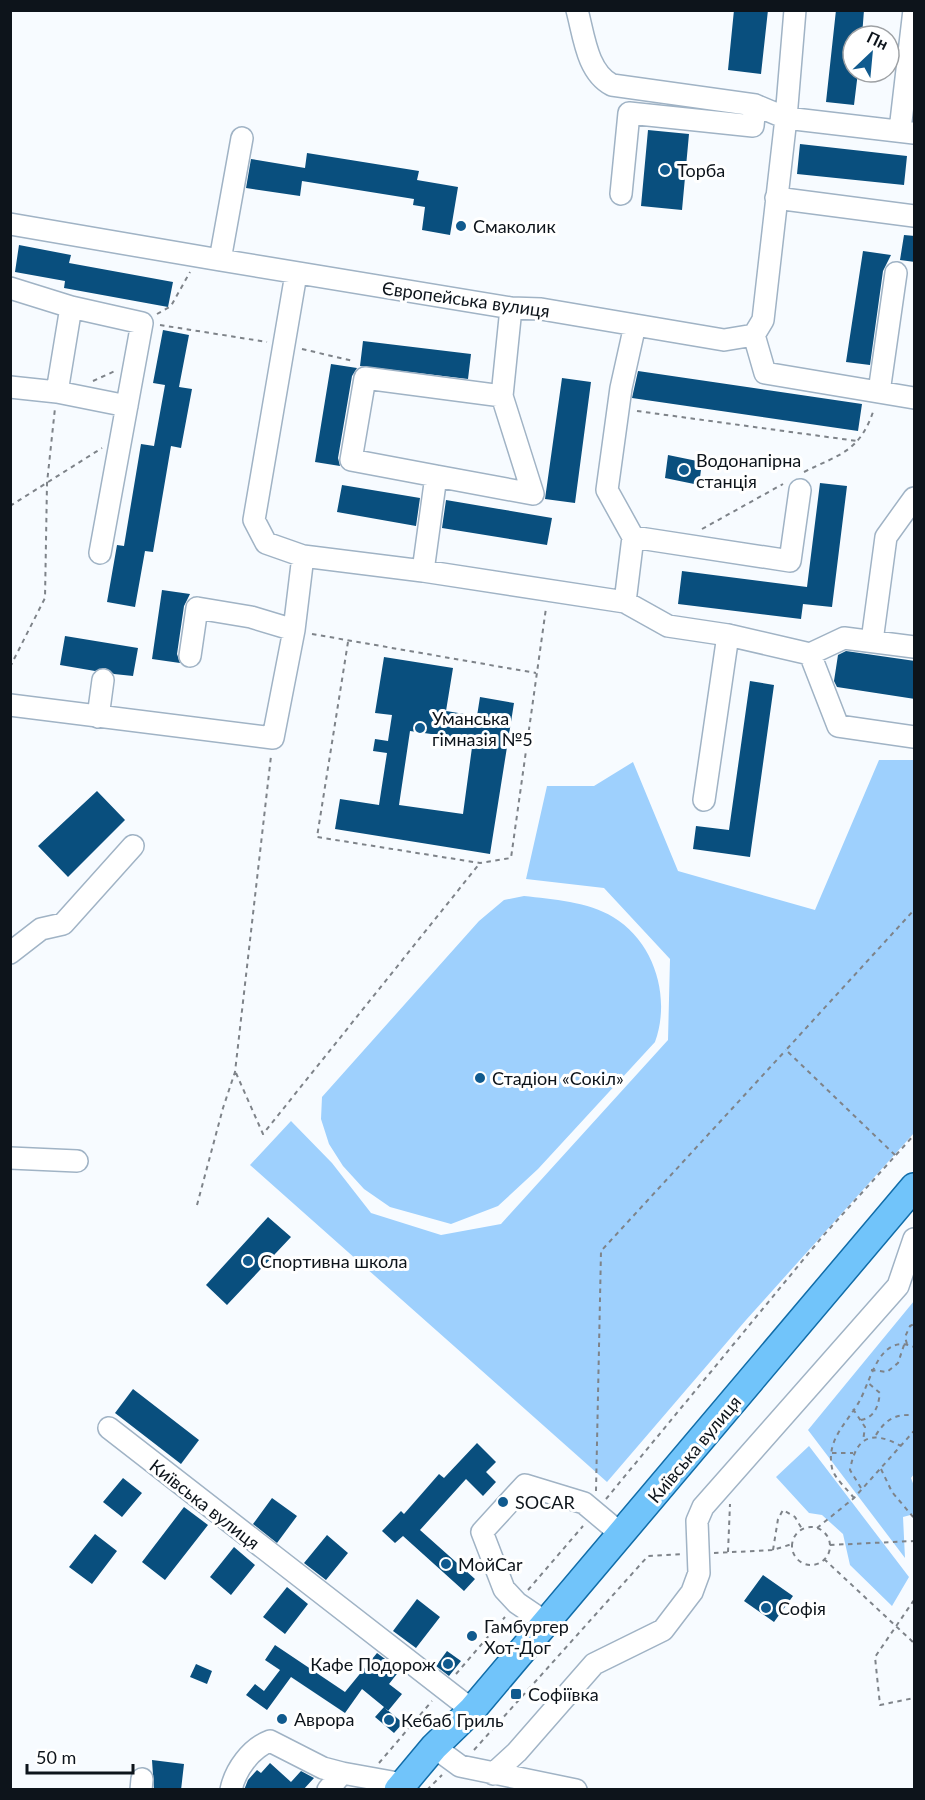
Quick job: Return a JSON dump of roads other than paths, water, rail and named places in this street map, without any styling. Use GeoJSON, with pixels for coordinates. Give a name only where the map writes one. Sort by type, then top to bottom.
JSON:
{"type":"FeatureCollection","features":[{"type":"Feature","properties":{"kind":"main road","name":"Київська вулиця"},"geometry":{"type":"LineString","coordinates":[[407,1788],[434,1747],[472,1710],[915,1187]]}},
{"type":"Feature","properties":{"kind":"street"},"geometry":{"type":"LineString","coordinates":[[578,10],[595,68],[601,77],[612,85],[755,105],[786,118],[907,132],[914,10]]}},
{"type":"Feature","properties":{"kind":"street"},"geometry":{"type":"LineString","coordinates":[[795,10],[786,118],[763,320],[754,335],[765,373],[915,398]]}},
{"type":"Feature","properties":{"kind":"street"},"geometry":{"type":"LineString","coordinates":[[621,194],[629,113],[753,126],[755,105]]}},
{"type":"Feature","properties":{"kind":"street"},"geometry":{"type":"LineString","coordinates":[[220,260],[242,138]]}},
{"type":"Feature","properties":{"kind":"street"},"geometry":{"type":"LineString","coordinates":[[776,198],[915,216]]}},
{"type":"Feature","properties":{"kind":"street","name":"Європейська вулиця"},"geometry":{"type":"LineString","coordinates":[[10,224],[296,274],[511,308],[541,309],[724,340],[754,335]]}},
{"type":"Feature","properties":{"kind":"street"},"geometry":{"type":"LineString","coordinates":[[879,392],[896,273]]}},
{"type":"Feature","properties":{"kind":"street"},"geometry":{"type":"LineString","coordinates":[[296,274],[254,520],[266,543],[303,556],[423,571],[625,602],[668,626],[728,635],[810,654],[844,638],[915,647]]}},
{"type":"Feature","properties":{"kind":"street"},"geometry":{"type":"LineString","coordinates":[[10,288],[71,308],[142,323],[100,553]]}},
{"type":"Feature","properties":{"kind":"street"},"geometry":{"type":"LineString","coordinates":[[57,392],[71,308]]}},
{"type":"Feature","properties":{"kind":"street"},"geometry":{"type":"LineString","coordinates":[[502,396],[365,378],[351,460],[533,494],[502,396],[511,308]]}},
{"type":"Feature","properties":{"kind":"street"},"geometry":{"type":"LineString","coordinates":[[625,602],[633,537],[607,490],[618,408],[635,325]]}},
{"type":"Feature","properties":{"kind":"street"},"geometry":{"type":"LineString","coordinates":[[10,387],[57,392],[127,406]]}},
{"type":"Feature","properties":{"kind":"street"},"geometry":{"type":"LineString","coordinates":[[423,571],[436,476]]}},
{"type":"Feature","properties":{"kind":"street"},"geometry":{"type":"LineString","coordinates":[[633,537],[790,561],[794,483]]}},
{"type":"Feature","properties":{"kind":"street"},"geometry":{"type":"LineString","coordinates":[[872,641],[886,537],[915,498]]}},
{"type":"Feature","properties":{"kind":"street"},"geometry":{"type":"LineString","coordinates":[[10,705],[273,738],[294,630],[303,556]]}},
{"type":"Feature","properties":{"kind":"street"},"geometry":{"type":"LineString","coordinates":[[190,656],[197,608],[251,617],[294,630]]}},
{"type":"Feature","properties":{"kind":"street"},"geometry":{"type":"LineString","coordinates":[[704,800],[728,635]]}},
{"type":"Feature","properties":{"kind":"street"},"geometry":{"type":"LineString","coordinates":[[810,654],[838,726],[915,737]]}},
{"type":"Feature","properties":{"kind":"street"},"geometry":{"type":"LineString","coordinates":[[98,717],[103,680]]}},
{"type":"Feature","properties":{"kind":"street"},"geometry":{"type":"LineString","coordinates":[[10,953],[41,929],[63,924],[133,846]]}},
{"type":"Feature","properties":{"kind":"street"},"geometry":{"type":"LineString","coordinates":[[10,1158],[77,1161]]}},
{"type":"Feature","properties":{"kind":"street"},"geometry":{"type":"LineString","coordinates":[[891,1216],[915,1234]]}},
{"type":"Feature","properties":{"kind":"street"},"geometry":{"type":"LineString","coordinates":[[493,1774],[517,1752],[594,1664],[663,1630],[692,1592],[699,1573],[697,1521],[703,1508],[898,1286],[915,1239]]}},
{"type":"Feature","properties":{"kind":"street","name":"Київська вулиця"},"geometry":{"type":"LineString","coordinates":[[109,1428],[472,1710]]}},
{"type":"Feature","properties":{"kind":"street"},"geometry":{"type":"LineString","coordinates":[[545,1622],[518,1603],[504,1589],[482,1532],[525,1485],[584,1503],[621,1534]]}},
{"type":"Feature","properties":{"kind":"street"},"geometry":{"type":"LineString","coordinates":[[231,1790],[234,1777],[258,1746],[270,1741],[323,1768],[370,1777],[407,1788]]}},
{"type":"Feature","properties":{"kind":"street"},"geometry":{"type":"LineString","coordinates":[[434,1747],[460,1766],[576,1790]]}},
{"type":"Feature","properties":{"kind":"street"},"geometry":{"type":"LineString","coordinates":[[328,1790],[342,1773]]}},
{"type":"Feature","properties":{"kind":"place","name":"Торба"},"geometry":{"type":"Point","coordinates":[665,170]}},
{"type":"Feature","properties":{"kind":"place","name":"Смаколик"},"geometry":{"type":"Point","coordinates":[461,226]}},
{"type":"Feature","properties":{"kind":"place","name":"Водонапірна станція"},"geometry":{"type":"Point","coordinates":[684,470]}},
{"type":"Feature","properties":{"kind":"place","name":"Уманська гімназія №5"},"geometry":{"type":"Point","coordinates":[420,728]}},
{"type":"Feature","properties":{"kind":"place","name":"Стадіон «Сокіл»"},"geometry":{"type":"Point","coordinates":[480,1078]}},
{"type":"Feature","properties":{"kind":"place","name":"Спортивна школа"},"geometry":{"type":"Point","coordinates":[248,1261]}},
{"type":"Feature","properties":{"kind":"place","name":"SOCAR"},"geometry":{"type":"Point","coordinates":[503,1502]}},
{"type":"Feature","properties":{"kind":"place","name":"МойCar"},"geometry":{"type":"Point","coordinates":[446,1564]}},
{"type":"Feature","properties":{"kind":"place","name":"Софія"},"geometry":{"type":"Point","coordinates":[766,1608]}},
{"type":"Feature","properties":{"kind":"place","name":"Гамбургер Хот-Дог"},"geometry":{"type":"Point","coordinates":[472,1636]}},
{"type":"Feature","properties":{"kind":"place","name":"Кафе Подорож"},"geometry":{"type":"Point","coordinates":[448,1664]}},
{"type":"Feature","properties":{"kind":"place","name":"Софіївка"},"geometry":{"type":"Point","coordinates":[516,1694]}},
{"type":"Feature","properties":{"kind":"place","name":"Аврора"},"geometry":{"type":"Point","coordinates":[282,1719]}},
{"type":"Feature","properties":{"kind":"place","name":"Кебаб Гриль"},"geometry":{"type":"Point","coordinates":[389,1720]}}]}
